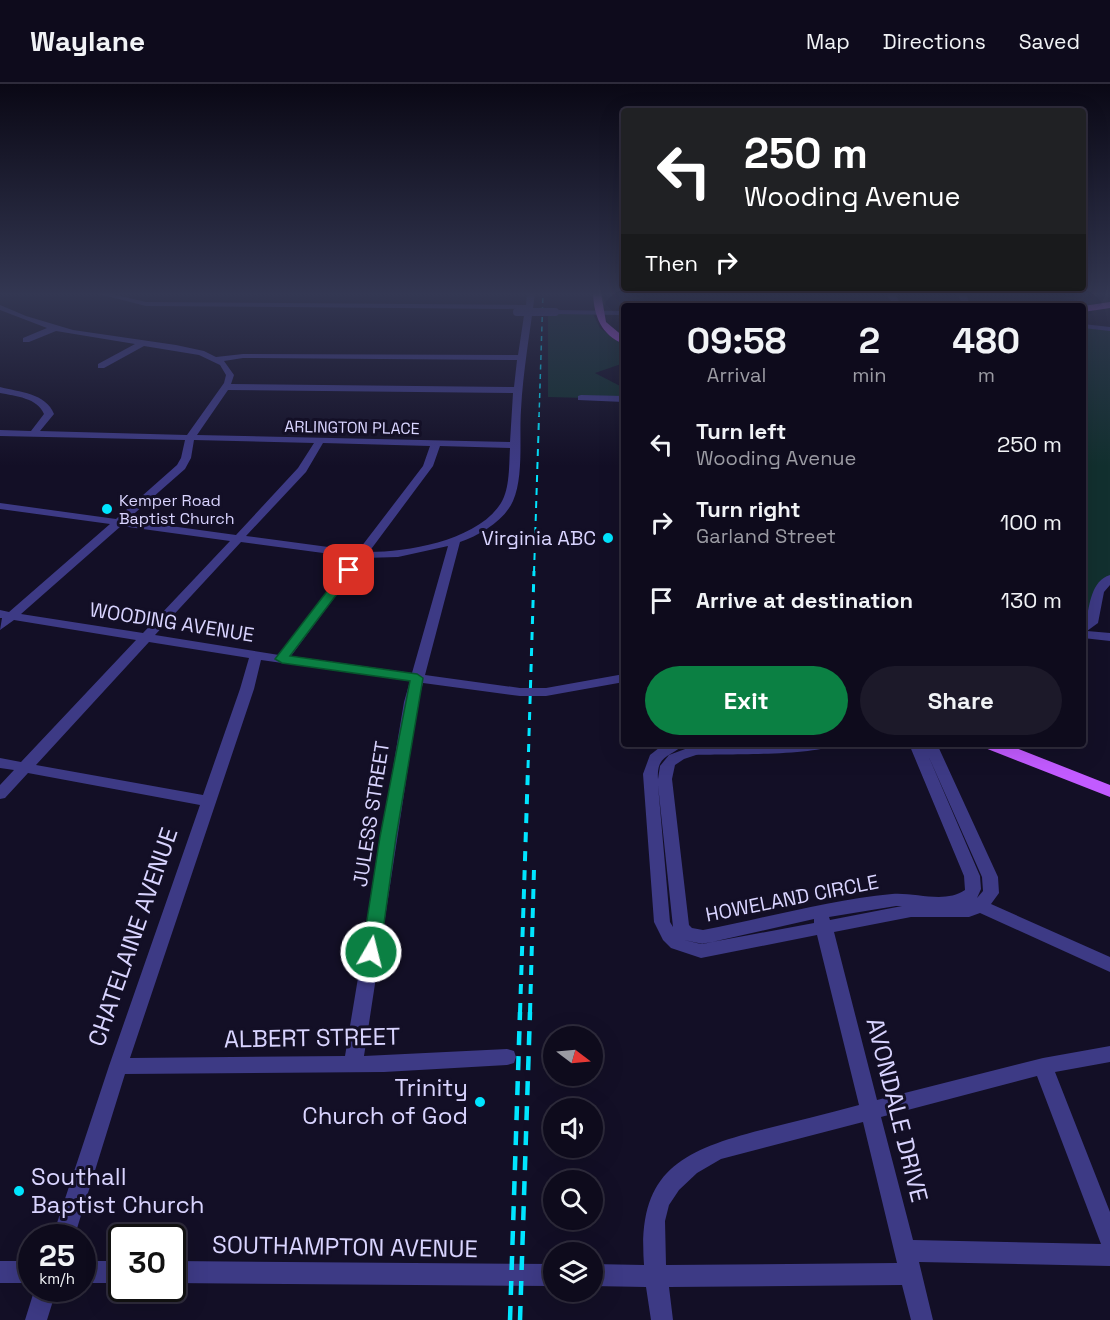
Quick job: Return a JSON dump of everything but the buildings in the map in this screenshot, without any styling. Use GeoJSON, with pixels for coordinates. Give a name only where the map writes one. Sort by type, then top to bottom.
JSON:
{"type":"FeatureCollection","features":[{"type":"Feature","properties":{"kind":"main road"},"geometry":{"type":"LineString","coordinates":[[1000,747],[1110,791]]}},
{"type":"Feature","properties":{"kind":"street"},"geometry":{"type":"LineString","coordinates":[[101,366],[129,351]]}},
{"type":"Feature","properties":{"kind":"street"},"geometry":{"type":"LineString","coordinates":[[0,626],[6,615],[181,467],[186,458],[190,438],[230,378],[229,370],[216,359],[192,351]]}},
{"type":"Feature","properties":{"kind":"street"},"geometry":{"type":"LineString","coordinates":[[1,507],[361,555],[404,553],[456,539],[487,523],[507,503],[512,491],[514,445],[524,351]]}},
{"type":"Feature","properties":{"kind":"street"},"geometry":{"type":"LineString","coordinates":[[216,359],[243,356],[523,358]]}},
{"type":"Feature","properties":{"kind":"street"},"geometry":{"type":"LineString","coordinates":[[226,387],[519,390]]}},
{"type":"Feature","properties":{"kind":"street"},"geometry":{"type":"LineString","coordinates":[[0,390],[35,399],[46,406],[49,414],[33,434]]}},
{"type":"Feature","properties":{"kind":"street"},"geometry":{"type":"LineString","coordinates":[[581,398],[621,399]]}},
{"type":"Feature","properties":{"kind":"street","name":"ARLINGTON PLACE"},"geometry":{"type":"LineString","coordinates":[[0,433],[514,445]]}},
{"type":"Feature","properties":{"kind":"street"},"geometry":{"type":"LineString","coordinates":[[0,794],[302,470],[321,441]]}},
{"type":"Feature","properties":{"kind":"street"},"geometry":{"type":"LineString","coordinates":[[282,659],[428,466],[436,444]]}},
{"type":"Feature","properties":{"kind":"street","name":"JULESS STREET"},"geometry":{"type":"LineString","coordinates":[[353,1064],[386,848],[417,678],[456,539]]}},
{"type":"Feature","properties":{"kind":"street"},"geometry":{"type":"LineString","coordinates":[[1086,626],[1092,622],[1098,591],[1110,578]]}},
{"type":"Feature","properties":{"kind":"street","name":"WOODING AVENUE"},"geometry":{"type":"LineString","coordinates":[[6,615],[282,659],[531,692],[621,678]]}},
{"type":"Feature","properties":{"kind":"street"},"geometry":{"type":"LineString","coordinates":[[1086,634],[1110,637]]}},
{"type":"Feature","properties":{"kind":"street","name":"CHATELAINE AVENUE"},"geometry":{"type":"LineString","coordinates":[[67,1224],[118,1066],[247,689],[256,655]]}},
{"type":"Feature","properties":{"kind":"street","name":"HOWELAND CIRCLE"},"geometry":{"type":"LineString","coordinates":[[671,747],[653,760],[681,927],[687,934],[699,938],[735,938]]}},
{"type":"Feature","properties":{"kind":"street"},"geometry":{"type":"LineString","coordinates":[[658,779],[671,759],[704,747]]}},
{"type":"Feature","properties":{"kind":"street"},"geometry":{"type":"LineString","coordinates":[[918,747],[992,885],[991,893],[972,902]]}},
{"type":"Feature","properties":{"kind":"street"},"geometry":{"type":"LineString","coordinates":[[931,747],[950,806]]}},
{"type":"Feature","properties":{"kind":"street"},"geometry":{"type":"LineString","coordinates":[[0,763],[207,801]]}},
{"type":"Feature","properties":{"kind":"street","name":"HOWELAND CIRCLE"},"geometry":{"type":"LineString","coordinates":[[658,779],[662,922],[668,937],[682,947],[701,951],[735,938],[822,920],[911,911],[957,912],[972,902]]}},
{"type":"Feature","properties":{"kind":"street"},"geometry":{"type":"LineString","coordinates":[[660,901],[678,902]]}},
{"type":"Feature","properties":{"kind":"street"},"geometry":{"type":"LineString","coordinates":[[972,902],[1110,965]]}},
{"type":"Feature","properties":{"kind":"street","name":"AVONDALE DRIVE"},"geometry":{"type":"LineString","coordinates":[[822,920],[922,1320]]}},
{"type":"Feature","properties":{"kind":"street"},"geometry":{"type":"LineString","coordinates":[[662,1320],[652,1227],[654,1212],[660,1197],[682,1171],[717,1151],[1043,1066],[1110,1054]]}},
{"type":"Feature","properties":{"kind":"street","name":"ALBERT STREET"},"geometry":{"type":"LineString","coordinates":[[118,1066],[353,1064],[507,1058]]}},
{"type":"Feature","properties":{"kind":"street"},"geometry":{"type":"LineString","coordinates":[[1043,1066],[1110,1239]]}},
{"type":"Feature","properties":{"kind":"street"},"geometry":{"type":"LineString","coordinates":[[904,1251],[1110,1256]]}},
{"type":"Feature","properties":{"kind":"street"},"geometry":{"type":"LineString","coordinates":[[0,1272],[18,1272]]}},
{"type":"Feature","properties":{"kind":"street","name":"SOUTHAMPTON AVENUE"},"geometry":{"type":"LineString","coordinates":[[186,1272],[543,1275]]}},
{"type":"Feature","properties":{"kind":"street"},"geometry":{"type":"LineString","coordinates":[[603,1275],[743,1277],[910,1274]]}},
{"type":"Feature","properties":{"kind":"street"},"geometry":{"type":"LineString","coordinates":[[36,1320],[42,1302]]}},
{"type":"Feature","properties":{"kind":"green space"},"geometry":{"type":"Polygon","coordinates":[[[548,351],[621,351],[621,364],[595,373],[621,386],[621,399],[548,397],[548,351]]]}},
{"type":"Feature","properties":{"kind":"green space"},"geometry":{"type":"Polygon","coordinates":[[[1086,351],[1110,351],[1110,580],[1086,623],[1086,351]]]}},
{"type":"Feature","properties":{"kind":"railway"},"geometry":{"type":"LineString","coordinates":[[539,417],[541,351]]}},
{"type":"Feature","properties":{"kind":"railway"},"geometry":{"type":"LineString","coordinates":[[534,573],[539,416]]}},
{"type":"Feature","properties":{"kind":"railway"},"geometry":{"type":"LineString","coordinates":[[528,768],[534,571]]}},
{"type":"Feature","properties":{"kind":"railway"},"geometry":{"type":"LineString","coordinates":[[520,1013],[528,767]]}},
{"type":"Feature","properties":{"kind":"railway"},"geometry":{"type":"LineString","coordinates":[[530,1013],[534,869]]}},
{"type":"Feature","properties":{"kind":"railway"},"geometry":{"type":"LineString","coordinates":[[510,1320],[520,1012]]}},
{"type":"Feature","properties":{"kind":"railway"},"geometry":{"type":"LineString","coordinates":[[520,1320],[530,1012]]}},
{"type":"Feature","properties":{"kind":"place","name":"Kemper Road Baptist Church"},"geometry":{"type":"Point","coordinates":[107,509]}},
{"type":"Feature","properties":{"kind":"place","name":"Virginia ABC"},"geometry":{"type":"Point","coordinates":[608,538]}},
{"type":"Feature","properties":{"kind":"place","name":"Trinity Church of God"},"geometry":{"type":"Point","coordinates":[480,1102]}},
{"type":"Feature","properties":{"kind":"place","name":"Southall Baptist Church"},"geometry":{"type":"Point","coordinates":[19,1191]}},
{"type":"Feature","properties":{"kind":"route"},"geometry":{"type":"LineString","coordinates":[[349,570],[282,659],[417,678],[388,837],[371,952]]}}]}
